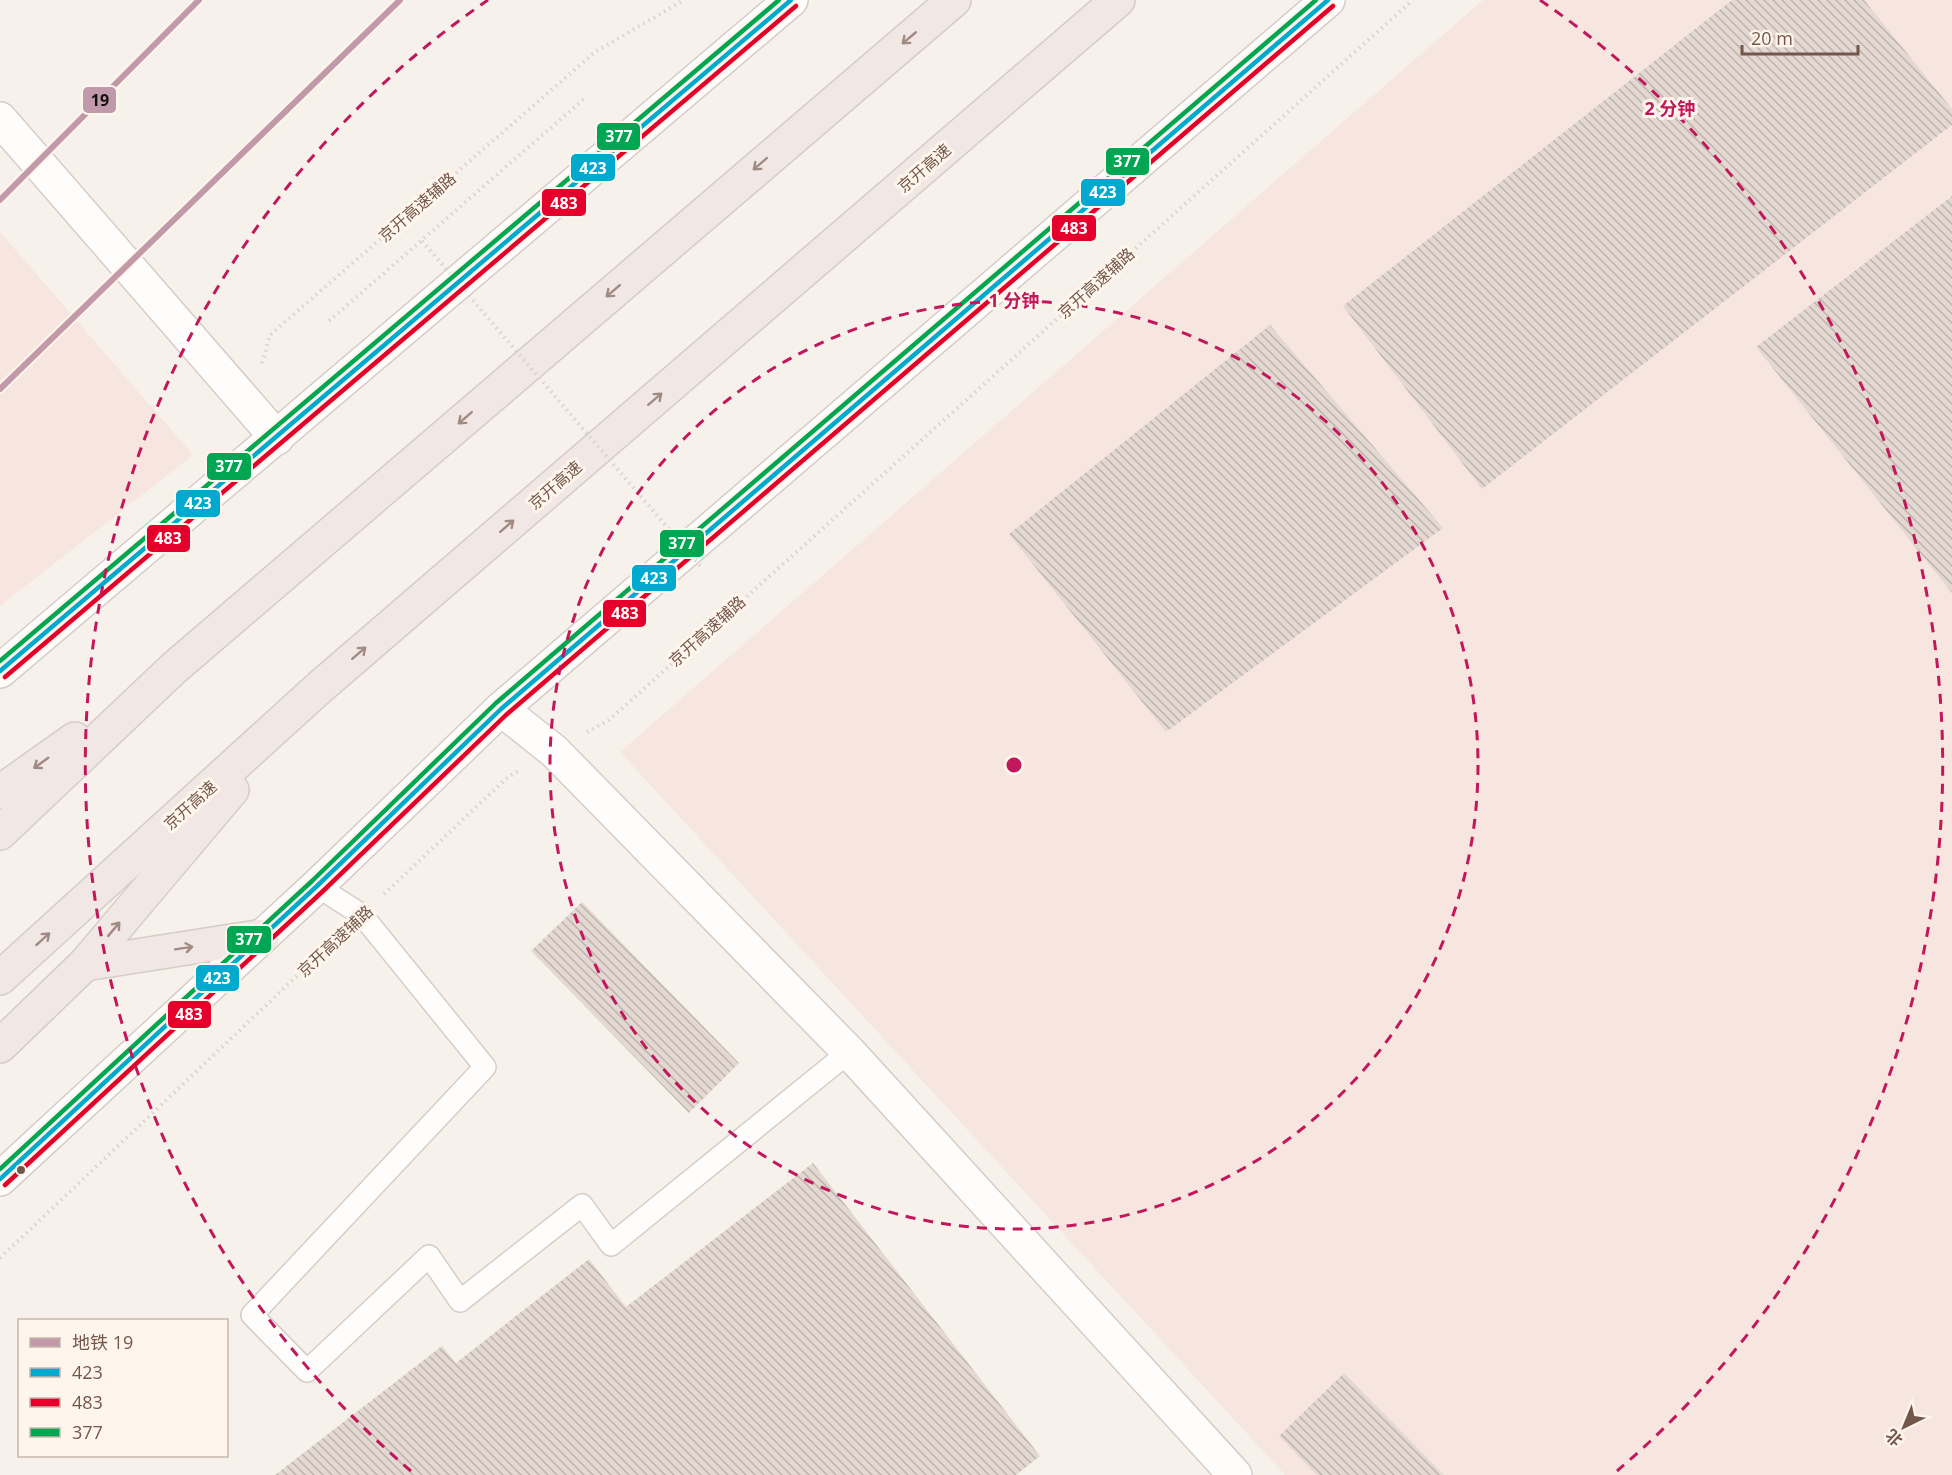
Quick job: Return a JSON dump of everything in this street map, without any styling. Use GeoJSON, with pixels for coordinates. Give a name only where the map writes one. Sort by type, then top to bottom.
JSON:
{"type":"FeatureCollection","features":[{"type":"Feature","properties":{"kind":"highway"},"geometry":{"type":"LineString","coordinates":[[0,833],[174,668],[954,0]]}},
{"type":"Feature","properties":{"kind":"highway","name":"京开高速"},"geometry":{"type":"LineString","coordinates":[[0,978],[320,687],[1118,0]]}},
{"type":"Feature","properties":{"kind":"highway"},"geometry":{"type":"LineString","coordinates":[[0,792],[174,668]]}},
{"type":"Feature","properties":{"kind":"highway"},"geometry":{"type":"LineString","coordinates":[[0,1046],[85,964],[320,687]]}},
{"type":"Feature","properties":{"kind":"highway"},"geometry":{"type":"LineString","coordinates":[[85,964],[263,936]]}},
{"type":"Feature","properties":{"kind":"main road"},"geometry":{"type":"LineString","coordinates":[[0,671],[792,0]]}},
{"type":"Feature","properties":{"kind":"main road"},"geometry":{"type":"LineString","coordinates":[[0,1179],[317,886],[501,709],[1328,0]]}},
{"type":"Feature","properties":{"kind":"main road"},"geometry":{"type":"LineString","coordinates":[[0,119],[277,438]]}},
{"type":"Feature","properties":{"kind":"main road"},"geometry":{"type":"LineString","coordinates":[[501,709],[554,751],[849,1052],[1235,1475]]}},
{"type":"Feature","properties":{"kind":"lane"},"geometry":{"type":"LineString","coordinates":[[317,886],[362,915],[485,1067],[252,1315],[307,1371],[429,1256],[460,1302],[582,1205],[611,1245],[849,1052]]}},
{"type":"Feature","properties":{"kind":"path","name":"京开高速辅路"},"geometry":{"type":"LineString","coordinates":[[251,408],[270,335],[596,52],[684,0]]}},
{"type":"Feature","properties":{"kind":"path","name":"京开高速辅路"},"geometry":{"type":"LineString","coordinates":[[0,1258],[508,777],[609,720],[1413,0]]}},
{"type":"Feature","properties":{"kind":"path"},"geometry":{"type":"LineString","coordinates":[[329,321],[585,98]]}},
{"type":"Feature","properties":{"kind":"path"},"geometry":{"type":"LineString","coordinates":[[422,241],[703,569]]}},
{"type":"Feature","properties":{"kind":"shaded area"},"geometry":{"type":"Polygon","coordinates":[[[1483,0],[1952,0],[1952,1475],[1285,1475],[620,752],[1483,0]]]}},
{"type":"Feature","properties":{"kind":"shaded area"},"geometry":{"type":"Polygon","coordinates":[[[0,232],[193,455],[0,606],[0,232]]]}},
{"type":"Feature","properties":{"kind":"building"},"geometry":{"type":"Polygon","coordinates":[[[1732,0],[1864,0],[1952,109],[1952,125],[1482,489],[1343,306],[1732,0]]]}},
{"type":"Feature","properties":{"kind":"building"},"geometry":{"type":"Polygon","coordinates":[[[1952,196],[1952,593],[1756,347],[1952,196]]]}},
{"type":"Feature","properties":{"kind":"building"},"geometry":{"type":"Polygon","coordinates":[[[1270,325],[1443,528],[1166,732],[1009,534],[1270,325]]]}},
{"type":"Feature","properties":{"kind":"building"},"geometry":{"type":"Polygon","coordinates":[[[582,902],[739,1063],[689,1113],[531,951],[582,902]]]}},
{"type":"Feature","properties":{"kind":"building"},"geometry":{"type":"Polygon","coordinates":[[[813,1163],[1040,1456],[1016,1475],[275,1475],[442,1346],[456,1363],[589,1259],[626,1307],[813,1163]]]}},
{"type":"Feature","properties":{"kind":"building"},"geometry":{"type":"Polygon","coordinates":[[[1344,1373],[1444,1475],[1317,1475],[1279,1436],[1344,1373]]]}},
{"type":"Feature","properties":{"kind":"metro line","name":"19"},"geometry":{"type":"LineString","coordinates":[[0,200],[199,0]]}},
{"type":"Feature","properties":{"kind":"metro line","name":"19"},"geometry":{"type":"LineString","coordinates":[[0,389],[400,0]]}},
{"type":"Feature","properties":{"kind":"transit line","name":"377"},"geometry":{"type":"LineString","coordinates":[[0,661],[779,0]]}},
{"type":"Feature","properties":{"kind":"transit line","name":"423"},"geometry":{"type":"LineString","coordinates":[[0,671],[791,0]]}},
{"type":"Feature","properties":{"kind":"transit line","name":"377"},"geometry":{"type":"LineString","coordinates":[[0,1169],[312,881],[496,703],[1316,0]]}},
{"type":"Feature","properties":{"kind":"transit line","name":"423"},"geometry":{"type":"LineString","coordinates":[[0,1179],[317,886],[501,709],[1328,0]]}},
{"type":"Feature","properties":{"kind":"transit line","name":"483"},"geometry":{"type":"LineString","coordinates":[[5,677],[796,6]]}},
{"type":"Feature","properties":{"kind":"transit line","name":"483"},"geometry":{"type":"LineString","coordinates":[[5,1185],[322,892],[506,715],[1333,6]]}}]}
